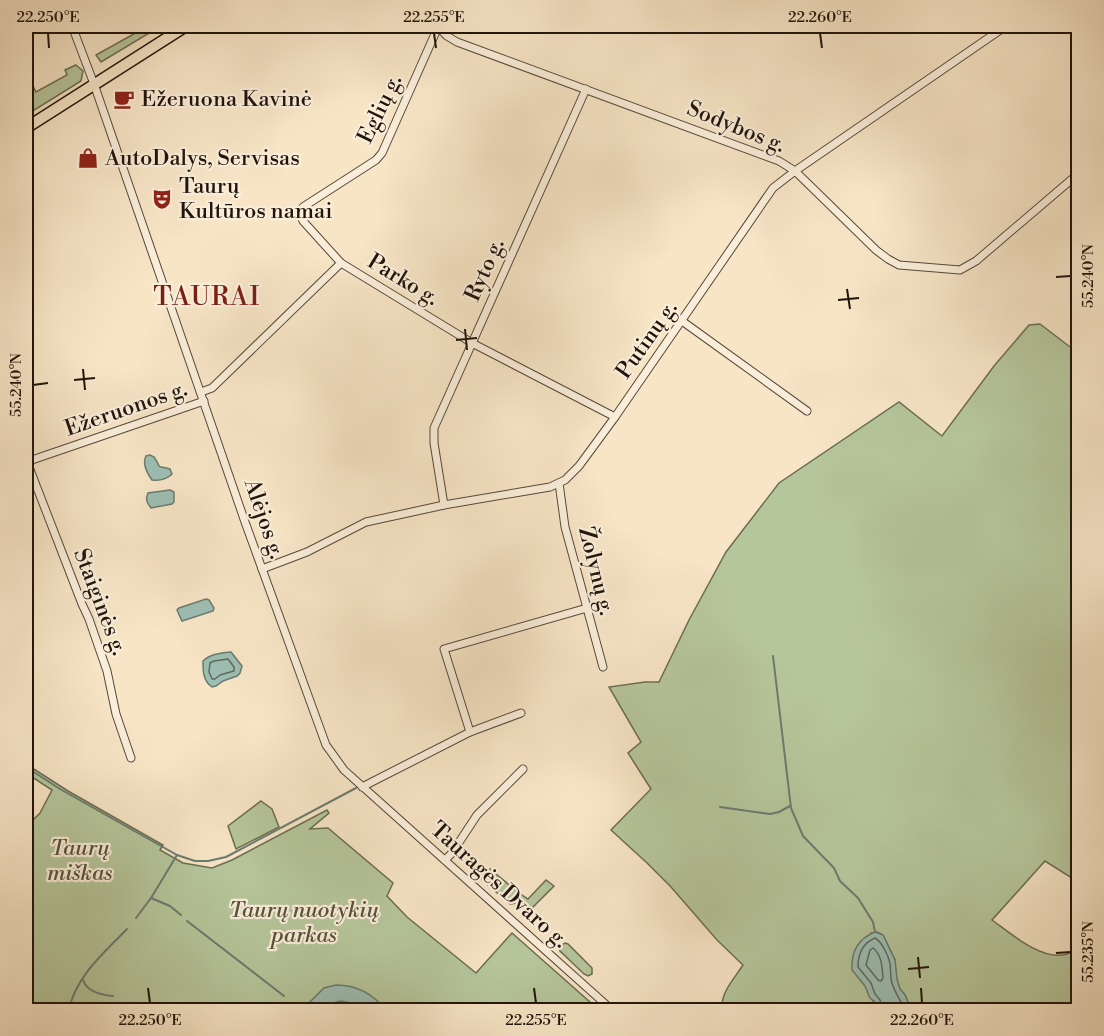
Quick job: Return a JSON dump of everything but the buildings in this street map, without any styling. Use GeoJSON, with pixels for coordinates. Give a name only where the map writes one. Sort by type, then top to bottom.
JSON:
{"type":"FeatureCollection","features":[{"type":"Feature","properties":{"kind":"highway"},"geometry":{"type":"LineString","coordinates":[[26,128],[186,26]]}},
{"type":"Feature","properties":{"kind":"street","name":"Alėjos g."},"geometry":{"type":"LineString","coordinates":[[72,26],[326,745],[337,762],[362,787]]}},
{"type":"Feature","properties":{"kind":"street","name":"Sodybos g."},"geometry":{"type":"LineString","coordinates":[[437,26],[457,42],[780,161],[795,171],[864,239],[899,265],[960,270],[976,261],[1078,174]]}},
{"type":"Feature","properties":{"kind":"street","name":"Eglių g."},"geometry":{"type":"LineString","coordinates":[[341,263],[303,221],[301,210],[376,160],[382,153],[437,26]]}},
{"type":"Feature","properties":{"kind":"street","name":"Putinų g."},"geometry":{"type":"LineString","coordinates":[[262,569],[307,552],[366,522],[444,505],[550,487],[572,474],[615,417],[765,198],[795,171],[1006,26]]}},
{"type":"Feature","properties":{"kind":"street","name":"Ryto g."},"geometry":{"type":"LineString","coordinates":[[444,505],[434,443],[434,428],[586,88]]}},
{"type":"Feature","properties":{"kind":"street","name":"Parko g."},"geometry":{"type":"LineString","coordinates":[[201,392],[212,388],[226,376],[341,263],[472,343],[615,417]]}},
{"type":"Feature","properties":{"kind":"street"},"geometry":{"type":"LineString","coordinates":[[682,321],[807,411]]}},
{"type":"Feature","properties":{"kind":"street","name":"Ežeruonos g."},"geometry":{"type":"LineString","coordinates":[[26,462],[204,401]]}},
{"type":"Feature","properties":{"kind":"street","name":"Staiginės g."},"geometry":{"type":"LineString","coordinates":[[26,462],[89,619],[107,671],[116,714],[131,758]]}},
{"type":"Feature","properties":{"kind":"street","name":"Žolynų g."},"geometry":{"type":"LineString","coordinates":[[559,483],[566,527],[603,667]]}},
{"type":"Feature","properties":{"kind":"street"},"geometry":{"type":"LineString","coordinates":[[470,732],[444,649],[587,608]]}},
{"type":"Feature","properties":{"kind":"street"},"geometry":{"type":"LineString","coordinates":[[362,787],[470,732],[521,713]]}},
{"type":"Feature","properties":{"kind":"street"},"geometry":{"type":"LineString","coordinates":[[445,860],[477,815],[523,769]]}},
{"type":"Feature","properties":{"kind":"street","name":"Tauragės Dvaro g."},"geometry":{"type":"LineString","coordinates":[[362,787],[612,1011]]}},
{"type":"Feature","properties":{"kind":"green space"},"geometry":{"type":"Polygon","coordinates":[[[148,26],[155,26],[156,29],[101,62],[96,55],[148,26]]]}},
{"type":"Feature","properties":{"kind":"green space"},"geometry":{"type":"Polygon","coordinates":[[[76,65],[83,71],[81,81],[28,114],[26,94],[34,88],[36,92],[67,75],[65,70],[76,65]]]}},
{"type":"Feature","properties":{"kind":"green space"},"geometry":{"type":"Polygon","coordinates":[[[1040,324],[1078,353],[1078,882],[1045,861],[992,920],[1017,939],[1048,954],[1067,954],[1078,946],[1078,1010],[911,1010],[896,978],[895,960],[883,935],[877,932],[871,933],[866,983],[878,1010],[722,1010],[725,992],[743,965],[717,940],[671,887],[611,830],[651,789],[628,753],[641,742],[609,687],[659,682],[726,552],[779,483],[899,402],[942,436],[994,366],[1029,325],[1040,324]]]}},
{"type":"Feature","properties":{"kind":"green space","name":"Taurų nuotykių parkas"},"geometry":{"type":"Polygon","coordinates":[[[26,764],[68,791],[163,845],[160,850],[183,863],[212,868],[232,860],[327,810],[329,813],[310,829],[328,828],[393,883],[387,896],[407,917],[476,973],[512,933],[599,1010],[26,1010],[26,827],[40,813],[52,790],[26,773],[26,764]]]}},
{"type":"Feature","properties":{"kind":"green space"},"geometry":{"type":"Polygon","coordinates":[[[261,801],[272,809],[279,827],[236,849],[228,826],[261,801]]]}},
{"type":"Feature","properties":{"kind":"green space"},"geometry":{"type":"Polygon","coordinates":[[[486,869],[490,869],[528,899],[546,880],[554,886],[530,910],[519,903],[510,904],[480,878],[486,869]]]}},
{"type":"Feature","properties":{"kind":"green space"},"geometry":{"type":"Polygon","coordinates":[[[565,943],[592,968],[592,974],[588,976],[584,974],[560,951],[559,947],[565,943]]]}},
{"type":"Feature","properties":{"kind":"water"},"geometry":{"type":"Polygon","coordinates":[[[146,456],[154,457],[159,466],[170,469],[172,474],[163,480],[152,480],[145,465],[146,456]]]}},
{"type":"Feature","properties":{"kind":"water"},"geometry":{"type":"Polygon","coordinates":[[[170,490],[174,492],[172,504],[151,508],[147,501],[148,493],[170,490]]]}},
{"type":"Feature","properties":{"kind":"water"},"geometry":{"type":"Polygon","coordinates":[[[206,599],[214,608],[213,611],[182,621],[177,610],[179,608],[206,599]]]}},
{"type":"Feature","properties":{"kind":"water"},"geometry":{"type":"Polygon","coordinates":[[[231,652],[242,666],[240,673],[212,687],[205,679],[203,661],[212,655],[231,652]]]}},
{"type":"Feature","properties":{"kind":"water"},"geometry":{"type":"Polygon","coordinates":[[[875,932],[883,935],[895,960],[900,989],[911,1010],[878,1010],[865,986],[852,970],[856,947],[864,938],[875,932]]]}},
{"type":"Feature","properties":{"kind":"water"},"geometry":{"type":"Polygon","coordinates":[[[336,985],[364,991],[386,1010],[364,1010],[356,1004],[341,1001],[329,1004],[321,1010],[302,1010],[324,988],[336,985]]]}},
{"type":"Feature","properties":{"kind":"waterway"},"geometry":{"type":"LineString","coordinates":[[773,656],[791,808],[803,836],[834,868],[840,881],[858,898],[873,922],[875,932]]}},
{"type":"Feature","properties":{"kind":"waterway"},"geometry":{"type":"LineString","coordinates":[[26,767],[60,789],[177,855],[195,861],[226,857],[356,788]]}},
{"type":"Feature","properties":{"kind":"waterway"},"geometry":{"type":"LineString","coordinates":[[720,807],[770,814],[790,806]]}},
{"type":"Feature","properties":{"kind":"waterway"},"geometry":{"type":"LineString","coordinates":[[136,918],[177,855]]}},
{"type":"Feature","properties":{"kind":"waterway"},"geometry":{"type":"LineString","coordinates":[[151,898],[170,906],[181,915]]}},
{"type":"Feature","properties":{"kind":"waterway"},"geometry":{"type":"LineString","coordinates":[[187,921],[284,996]]}},
{"type":"Feature","properties":{"kind":"waterway"},"geometry":{"type":"LineString","coordinates":[[69,1010],[72,998],[84,976],[127,929]]}},
{"type":"Feature","properties":{"kind":"waterway"},"geometry":{"type":"LineString","coordinates":[[83,980],[91,990],[113,996]]}},
{"type":"Feature","properties":{"kind":"place","name":"Ežeruona Kavinė"},"geometry":{"type":"Point","coordinates":[124,99]}},
{"type":"Feature","properties":{"kind":"place","name":"AutoDalys, Servisas"},"geometry":{"type":"Point","coordinates":[88,158]}},
{"type":"Feature","properties":{"kind":"place","name":"Taurų Kultūros namai"},"geometry":{"type":"Point","coordinates":[162,199]}},
{"type":"Feature","properties":{"kind":"district","name":"TAURAI"},"geometry":{"type":"Point","coordinates":[207,297]}},
{"type":"Feature","properties":{"kind":"park label","name":"Taurų miškas"},"geometry":{"type":"Point","coordinates":[80,860]}}]}
